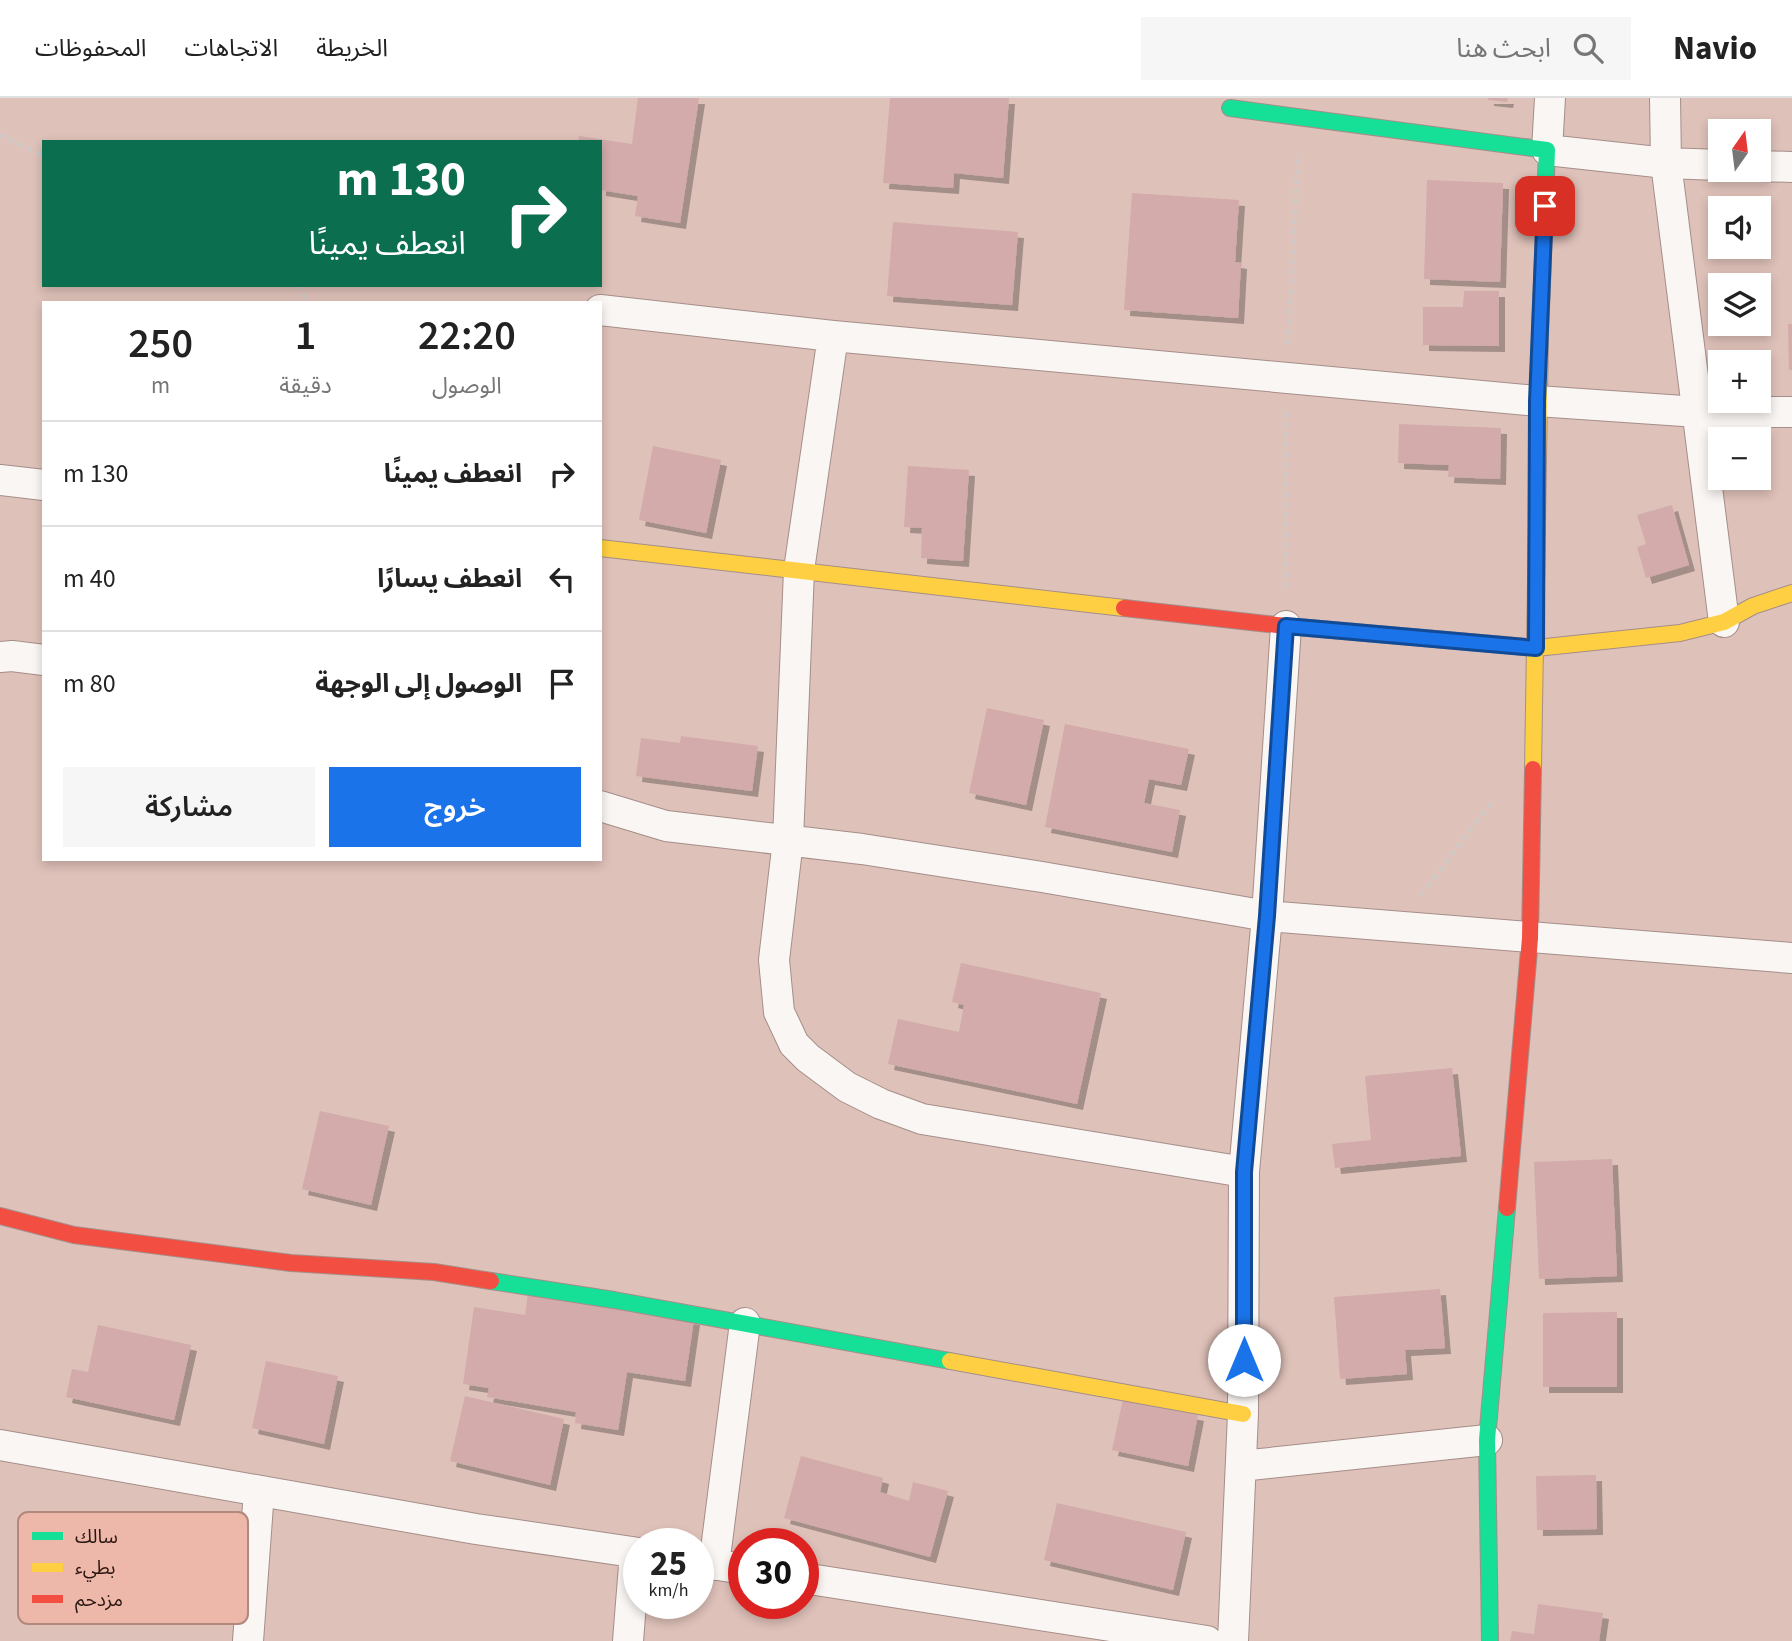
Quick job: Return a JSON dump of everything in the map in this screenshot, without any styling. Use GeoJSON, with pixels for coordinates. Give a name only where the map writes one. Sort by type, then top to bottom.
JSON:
{"type":"FeatureCollection","features":[{"type":"Feature","properties":{"kind":"street"},"geometry":{"type":"LineString","coordinates":[[1490,1641],[1488,1440],[1530,939],[1536,648],[1537,401],[1550,98]]}},
{"type":"Feature","properties":{"kind":"street"},"geometry":{"type":"LineString","coordinates":[[1665,98],[1666,163],[1724,622]]}},
{"type":"Feature","properties":{"kind":"street"},"geometry":{"type":"LineString","coordinates":[[1230,108],[1547,150],[1666,163],[1708,165]]}},
{"type":"Feature","properties":{"kind":"street"},"geometry":{"type":"LineString","coordinates":[[1771,166],[1792,167]]}},
{"type":"Feature","properties":{"kind":"street"},"geometry":{"type":"LineString","coordinates":[[602,310],[833,336],[1537,401],[1698,412],[1792,412]]}},
{"type":"Feature","properties":{"kind":"street"},"geometry":{"type":"LineString","coordinates":[[833,336],[799,570],[788,840],[774,960],[779,1012],[794,1044],[847,1087],[881,1104],[922,1119],[1244,1172]]}},
{"type":"Feature","properties":{"kind":"street"},"geometry":{"type":"LineString","coordinates":[[0,480],[42,485]]}},
{"type":"Feature","properties":{"kind":"street"},"geometry":{"type":"LineString","coordinates":[[602,548],[1286,626],[1536,648],[1680,633],[1724,622],[1753,606],[1792,593]]}},
{"type":"Feature","properties":{"kind":"street"},"geometry":{"type":"LineString","coordinates":[[1233,1641],[1244,1414],[1244,1172],[1267,916],[1286,626]]}},
{"type":"Feature","properties":{"kind":"street"},"geometry":{"type":"LineString","coordinates":[[0,657],[42,660]]}},
{"type":"Feature","properties":{"kind":"street"},"geometry":{"type":"LineString","coordinates":[[602,807],[666,826],[788,840],[1041,877],[1267,916],[1792,958]]}},
{"type":"Feature","properties":{"kind":"street"},"geometry":{"type":"LineString","coordinates":[[0,1216],[74,1235],[291,1263],[364,1265],[434,1272],[614,1300],[1244,1414]]}},
{"type":"Feature","properties":{"kind":"street"},"geometry":{"type":"LineString","coordinates":[[712,1528],[745,1323]]}},
{"type":"Feature","properties":{"kind":"street"},"geometry":{"type":"LineString","coordinates":[[1241,1465],[1488,1440]]}},
{"type":"Feature","properties":{"kind":"street"},"geometry":{"type":"LineString","coordinates":[[0,1445],[476,1529],[623,1551]]}},
{"type":"Feature","properties":{"kind":"street"},"geometry":{"type":"LineString","coordinates":[[248,1641],[259,1491]]}},
{"type":"Feature","properties":{"kind":"street"},"geometry":{"type":"LineString","coordinates":[[819,1580],[1207,1641]]}},
{"type":"Feature","properties":{"kind":"street"},"geometry":{"type":"LineString","coordinates":[[628,1641],[630,1619]]}},
{"type":"Feature","properties":{"kind":"path"},"geometry":{"type":"LineString","coordinates":[[0,135],[42,155]]}},
{"type":"Feature","properties":{"kind":"path"},"geometry":{"type":"LineString","coordinates":[[1397,927],[1502,788]]}},
{"type":"Feature","properties":{"kind":"building"},"geometry":{"type":"Polygon","coordinates":[[[638,98],[699,98],[680,223],[635,216],[638,196],[602,190],[602,140],[578,140],[579,136],[632,144],[638,98]]]}},
{"type":"Feature","properties":{"kind":"building"},"geometry":{"type":"Polygon","coordinates":[[[890,98],[1009,98],[1003,178],[954,173],[953,188],[883,183],[890,98]]]}},
{"type":"Feature","properties":{"kind":"building"},"geometry":{"type":"Polygon","coordinates":[[[1488,98],[1508,98],[1507,102],[1488,98]]]}},
{"type":"Feature","properties":{"kind":"building"},"geometry":{"type":"Polygon","coordinates":[[[1427,180],[1503,183],[1500,282],[1424,279],[1427,180]]]}},
{"type":"Feature","properties":{"kind":"building"},"geometry":{"type":"Polygon","coordinates":[[[1132,193],[1239,200],[1235,262],[1241,263],[1238,318],[1124,310],[1132,193]]]}},
{"type":"Feature","properties":{"kind":"building"},"geometry":{"type":"Polygon","coordinates":[[[893,222],[1018,232],[1012,305],[887,296],[893,222]]]}},
{"type":"Feature","properties":{"kind":"building"},"geometry":{"type":"Polygon","coordinates":[[[1464,291],[1499,291],[1499,346],[1423,345],[1423,307],[1463,307],[1464,291]]]}},
{"type":"Feature","properties":{"kind":"building"},"geometry":{"type":"Polygon","coordinates":[[[1788,324],[1792,324],[1792,370],[1789,370],[1788,324]]]}},
{"type":"Feature","properties":{"kind":"building"},"geometry":{"type":"Polygon","coordinates":[[[1399,424],[1501,428],[1500,479],[1448,477],[1449,465],[1398,463],[1399,424]]]}},
{"type":"Feature","properties":{"kind":"building"},"geometry":{"type":"Polygon","coordinates":[[[653,446],[721,460],[706,533],[639,520],[653,446]]]}},
{"type":"Feature","properties":{"kind":"building"},"geometry":{"type":"Polygon","coordinates":[[[908,466],[969,470],[963,561],[921,558],[922,528],[904,527],[908,466]]]}},
{"type":"Feature","properties":{"kind":"building"},"geometry":{"type":"Polygon","coordinates":[[[1672,505],[1689,565],[1646,578],[1637,547],[1646,544],[1637,515],[1672,505]]]}},
{"type":"Feature","properties":{"kind":"building"},"geometry":{"type":"Polygon","coordinates":[[[987,708],[1044,720],[1026,805],[969,793],[987,708]]]}},
{"type":"Feature","properties":{"kind":"building"},"geometry":{"type":"Polygon","coordinates":[[[1065,724],[1189,749],[1181,785],[1149,779],[1144,803],[1180,810],[1172,852],[1045,827],[1065,724]]]}},
{"type":"Feature","properties":{"kind":"building"},"geometry":{"type":"Polygon","coordinates":[[[681,736],[758,746],[752,791],[636,776],[641,738],[680,743],[681,736]]]}},
{"type":"Feature","properties":{"kind":"building"},"geometry":{"type":"Polygon","coordinates":[[[961,963],[1101,993],[1077,1104],[888,1064],[898,1019],[959,1032],[964,1005],[952,1002],[961,963]]]}},
{"type":"Feature","properties":{"kind":"building"},"geometry":{"type":"Polygon","coordinates":[[[1452,1068],[1461,1156],[1335,1168],[1332,1144],[1371,1140],[1365,1076],[1452,1068]]]}},
{"type":"Feature","properties":{"kind":"building"},"geometry":{"type":"Polygon","coordinates":[[[320,1111],[389,1126],[371,1205],[302,1189],[320,1111]]]}},
{"type":"Feature","properties":{"kind":"building"},"geometry":{"type":"Polygon","coordinates":[[[1612,1159],[1617,1276],[1539,1279],[1534,1162],[1612,1159]]]}},
{"type":"Feature","properties":{"kind":"building"},"geometry":{"type":"Polygon","coordinates":[[[1440,1289],[1445,1348],[1405,1350],[1407,1374],[1340,1379],[1334,1297],[1440,1289]]]}},
{"type":"Feature","properties":{"kind":"building"},"geometry":{"type":"Polygon","coordinates":[[[528,1293],[694,1319],[685,1381],[627,1372],[618,1430],[575,1423],[576,1412],[487,1397],[489,1388],[463,1384],[474,1307],[525,1315],[528,1293]]]}},
{"type":"Feature","properties":{"kind":"building"},"geometry":{"type":"Polygon","coordinates":[[[1617,1312],[1617,1387],[1543,1387],[1543,1313],[1617,1312]]]}},
{"type":"Feature","properties":{"kind":"building"},"geometry":{"type":"Polygon","coordinates":[[[98,1325],[191,1345],[174,1420],[66,1397],[72,1369],[88,1372],[98,1325]]]}},
{"type":"Feature","properties":{"kind":"building"},"geometry":{"type":"Polygon","coordinates":[[[266,1361],[338,1376],[324,1444],[252,1428],[266,1361]]]}},
{"type":"Feature","properties":{"kind":"building"},"geometry":{"type":"Polygon","coordinates":[[[465,1396],[564,1419],[550,1485],[450,1461],[465,1396]]]}},
{"type":"Feature","properties":{"kind":"building"},"geometry":{"type":"Polygon","coordinates":[[[1123,1399],[1198,1415],[1188,1466],[1112,1450],[1123,1399]]]}},
{"type":"Feature","properties":{"kind":"building"},"geometry":{"type":"Polygon","coordinates":[[[801,1456],[883,1478],[880,1492],[909,1501],[913,1482],[948,1491],[930,1557],[784,1518],[801,1456]]]}},
{"type":"Feature","properties":{"kind":"building"},"geometry":{"type":"Polygon","coordinates":[[[1596,1475],[1597,1529],[1537,1530],[1536,1476],[1596,1475]]]}},
{"type":"Feature","properties":{"kind":"building"},"geometry":{"type":"Polygon","coordinates":[[[1057,1503],[1186,1532],[1173,1590],[1044,1560],[1057,1503]]]}},
{"type":"Feature","properties":{"kind":"building"},"geometry":{"type":"Polygon","coordinates":[[[1538,1604],[1603,1613],[1599,1641],[1510,1641],[1512,1631],[1534,1634],[1538,1604]]]}},
{"type":"Feature","properties":{"kind":"traffic: fast"},"geometry":{"type":"LineString","coordinates":[[1230,108],[1547,150],[1540,336]]}},
{"type":"Feature","properties":{"kind":"traffic: fast"},"geometry":{"type":"LineString","coordinates":[[1490,1641],[1487,1440],[1507,1208]]}},
{"type":"Feature","properties":{"kind":"traffic: fast"},"geometry":{"type":"LineString","coordinates":[[491,1281],[614,1300],[950,1361]]}},
{"type":"Feature","properties":{"kind":"traffic: slow"},"geometry":{"type":"LineString","coordinates":[[1533,769],[1540,336]]}},
{"type":"Feature","properties":{"kind":"traffic: slow"},"geometry":{"type":"LineString","coordinates":[[602,548],[1124,608]]}},
{"type":"Feature","properties":{"kind":"traffic: slow"},"geometry":{"type":"LineString","coordinates":[[1504,645],[1536,648],[1680,633],[1724,622],[1753,606],[1792,593]]}},
{"type":"Feature","properties":{"kind":"traffic: slow"},"geometry":{"type":"LineString","coordinates":[[950,1361],[1243,1414]]}},
{"type":"Feature","properties":{"kind":"traffic: jam"},"geometry":{"type":"LineString","coordinates":[[1124,608],[1286,626],[1504,645]]}},
{"type":"Feature","properties":{"kind":"traffic: jam"},"geometry":{"type":"LineString","coordinates":[[1507,1208],[1530,938],[1533,769]]}},
{"type":"Feature","properties":{"kind":"traffic: jam"},"geometry":{"type":"LineString","coordinates":[[0,1216],[74,1235],[291,1263],[434,1272],[491,1281]]}},
{"type":"Feature","properties":{"kind":"route"},"geometry":{"type":"LineString","coordinates":[[1244,1360],[1244,1172],[1267,916],[1286,626],[1536,648],[1537,401],[1545,206]]}}]}
